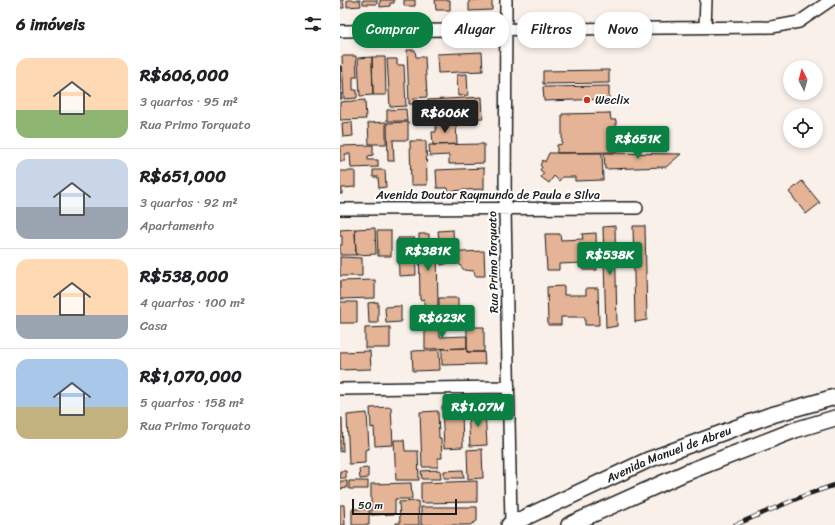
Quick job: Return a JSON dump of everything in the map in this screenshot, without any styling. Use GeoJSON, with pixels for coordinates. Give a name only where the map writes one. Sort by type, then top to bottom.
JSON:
{"type":"FeatureCollection","features":[{"type":"Feature","properties":{"kind":"main road","name":"Avenida Manuel de Abreu"},"geometry":{"type":"LineString","coordinates":[[510,524],[648,460],[768,416],[835,397]]}},
{"type":"Feature","properties":{"kind":"main road","name":"Avenida Manuel de Abreu"},"geometry":{"type":"LineString","coordinates":[[569,525],[685,473],[795,430],[835,418]]}},
{"type":"Feature","properties":{"kind":"street","name":"Rua Primo Torquato"},"geometry":{"type":"LineString","coordinates":[[506,0],[506,12]]}},
{"type":"Feature","properties":{"kind":"street"},"geometry":{"type":"LineString","coordinates":[[705,27],[706,0]]}},
{"type":"Feature","properties":{"kind":"street"},"geometry":{"type":"LineString","coordinates":[[509,30],[772,27],[799,22],[831,0]]}},
{"type":"Feature","properties":{"kind":"street"},"geometry":{"type":"LineString","coordinates":[[340,31],[441,30]]}},
{"type":"Feature","properties":{"kind":"street","name":"Rua Primo Torquato"},"geometry":{"type":"LineString","coordinates":[[506,48],[505,208],[510,524]]}},
{"type":"Feature","properties":{"kind":"street","name":"Avenida Doutor Raymundo de Paula e Silva"},"geometry":{"type":"LineString","coordinates":[[340,209],[636,208]]}},
{"type":"Feature","properties":{"kind":"street"},"geometry":{"type":"LineString","coordinates":[[340,389],[509,387]]}},
{"type":"Feature","properties":{"kind":"building"},"geometry":{"type":"Polygon","coordinates":[[[340,0],[343,0],[344,8],[340,8],[340,0]]]}},
{"type":"Feature","properties":{"kind":"building"},"geometry":{"type":"Polygon","coordinates":[[[347,0],[360,0],[361,6],[347,7],[347,0]]]}},
{"type":"Feature","properties":{"kind":"building"},"geometry":{"type":"Polygon","coordinates":[[[363,0],[377,0],[377,4],[363,4],[363,0]]]}},
{"type":"Feature","properties":{"kind":"building"},"geometry":{"type":"Polygon","coordinates":[[[380,0],[394,0],[394,3],[390,3],[390,6],[380,7],[380,0]]]}},
{"type":"Feature","properties":{"kind":"building"},"geometry":{"type":"Polygon","coordinates":[[[404,0],[415,0],[415,6],[404,6],[404,0]]]}},
{"type":"Feature","properties":{"kind":"building"},"geometry":{"type":"Polygon","coordinates":[[[435,0],[450,0],[450,10],[436,10],[435,0]]]}},
{"type":"Feature","properties":{"kind":"building"},"geometry":{"type":"Polygon","coordinates":[[[469,0],[492,0],[492,10],[469,11],[469,0]]]}},
{"type":"Feature","properties":{"kind":"building"},"geometry":{"type":"Polygon","coordinates":[[[407,50],[415,50],[416,57],[425,57],[427,97],[414,98],[415,104],[409,104],[407,50]]]}},
{"type":"Feature","properties":{"kind":"building"},"geometry":{"type":"Polygon","coordinates":[[[482,52],[483,71],[438,73],[437,54],[482,52]]]}},
{"type":"Feature","properties":{"kind":"building"},"geometry":{"type":"Polygon","coordinates":[[[342,56],[356,56],[357,77],[353,77],[353,90],[357,90],[357,98],[344,99],[342,56]]]}},
{"type":"Feature","properties":{"kind":"building"},"geometry":{"type":"Polygon","coordinates":[[[372,57],[373,95],[360,96],[358,58],[372,57]]]}},
{"type":"Feature","properties":{"kind":"building"},"geometry":{"type":"Polygon","coordinates":[[[372,57],[385,57],[386,95],[373,95],[372,57]]]}},
{"type":"Feature","properties":{"kind":"building"},"geometry":{"type":"Polygon","coordinates":[[[387,59],[397,59],[397,65],[404,65],[406,106],[390,107],[387,59]]]}},
{"type":"Feature","properties":{"kind":"building"},"geometry":{"type":"Polygon","coordinates":[[[340,65],[342,99],[340,99],[340,65]]]}},
{"type":"Feature","properties":{"kind":"building"},"geometry":{"type":"Polygon","coordinates":[[[609,70],[609,83],[543,84],[543,71],[609,70]]]}},
{"type":"Feature","properties":{"kind":"building"},"geometry":{"type":"Polygon","coordinates":[[[467,74],[468,95],[458,96],[457,75],[467,74]]]}},
{"type":"Feature","properties":{"kind":"building"},"geometry":{"type":"Polygon","coordinates":[[[609,86],[609,99],[544,101],[543,87],[609,86]]]}},
{"type":"Feature","properties":{"kind":"building"},"geometry":{"type":"Polygon","coordinates":[[[482,97],[483,118],[428,120],[428,100],[482,97]]]}},
{"type":"Feature","properties":{"kind":"building"},"geometry":{"type":"Polygon","coordinates":[[[365,100],[366,119],[340,120],[340,102],[365,100]]]}},
{"type":"Feature","properties":{"kind":"building"},"geometry":{"type":"Polygon","coordinates":[[[406,109],[407,121],[387,121],[387,110],[406,109]]]}},
{"type":"Feature","properties":{"kind":"building"},"geometry":{"type":"Polygon","coordinates":[[[610,113],[611,120],[616,120],[616,152],[557,153],[557,145],[562,144],[562,114],[610,113]]]}},
{"type":"Feature","properties":{"kind":"building"},"geometry":{"type":"Polygon","coordinates":[[[456,121],[457,144],[433,145],[432,132],[436,132],[436,122],[456,121]]]}},
{"type":"Feature","properties":{"kind":"building"},"geometry":{"type":"Polygon","coordinates":[[[352,122],[353,136],[343,137],[342,123],[352,122]]]}},
{"type":"Feature","properties":{"kind":"building"},"geometry":{"type":"Polygon","coordinates":[[[386,122],[386,144],[369,144],[368,123],[386,122]]]}},
{"type":"Feature","properties":{"kind":"building"},"geometry":{"type":"Polygon","coordinates":[[[408,122],[408,140],[393,140],[394,161],[388,161],[387,123],[408,122]]]}},
{"type":"Feature","properties":{"kind":"building"},"geometry":{"type":"Polygon","coordinates":[[[410,141],[426,141],[427,185],[411,185],[410,141]]]}},
{"type":"Feature","properties":{"kind":"building"},"geometry":{"type":"Polygon","coordinates":[[[484,144],[484,163],[449,164],[449,155],[430,156],[429,145],[484,144]]]}},
{"type":"Feature","properties":{"kind":"building"},"geometry":{"type":"Polygon","coordinates":[[[373,145],[373,155],[368,156],[368,160],[378,160],[378,167],[351,168],[350,154],[345,154],[345,161],[340,161],[340,146],[373,145]]]}},
{"type":"Feature","properties":{"kind":"building"},"geometry":{"type":"Polygon","coordinates":[[[549,153],[602,153],[603,180],[575,181],[575,177],[562,177],[559,181],[554,176],[549,183],[541,177],[544,173],[540,170],[542,167],[540,165],[543,160],[545,162],[549,153]]]}},
{"type":"Feature","properties":{"kind":"building"},"geometry":{"type":"Polygon","coordinates":[[[604,153],[681,154],[666,167],[605,169],[604,153]]]}},
{"type":"Feature","properties":{"kind":"building"},"geometry":{"type":"Polygon","coordinates":[[[484,168],[484,189],[448,191],[448,188],[437,188],[436,170],[484,168]]]}},
{"type":"Feature","properties":{"kind":"building"},"geometry":{"type":"Polygon","coordinates":[[[373,170],[385,170],[386,187],[379,188],[378,177],[373,177],[373,170]]]}},
{"type":"Feature","properties":{"kind":"building"},"geometry":{"type":"Polygon","coordinates":[[[340,171],[355,171],[355,187],[342,188],[342,194],[340,194],[340,171]]]}},
{"type":"Feature","properties":{"kind":"building"},"geometry":{"type":"Polygon","coordinates":[[[802,181],[820,203],[806,214],[789,192],[802,181]]]}},
{"type":"Feature","properties":{"kind":"building"},"geometry":{"type":"Polygon","coordinates":[[[615,226],[617,326],[606,328],[603,227],[615,226]]]}},
{"type":"Feature","properties":{"kind":"building"},"geometry":{"type":"Polygon","coordinates":[[[633,226],[645,226],[647,320],[635,322],[633,226]]]}},
{"type":"Feature","properties":{"kind":"building"},"geometry":{"type":"Polygon","coordinates":[[[375,228],[376,254],[356,255],[355,229],[375,228]]]}},
{"type":"Feature","properties":{"kind":"building"},"geometry":{"type":"Polygon","coordinates":[[[355,229],[356,255],[340,255],[342,236],[340,236],[340,230],[355,229]]]}},
{"type":"Feature","properties":{"kind":"building"},"geometry":{"type":"Polygon","coordinates":[[[453,230],[454,248],[440,249],[438,231],[453,230]]]}},
{"type":"Feature","properties":{"kind":"building"},"geometry":{"type":"Polygon","coordinates":[[[377,231],[391,231],[391,256],[378,256],[377,231]]]}},
{"type":"Feature","properties":{"kind":"building"},"geometry":{"type":"Polygon","coordinates":[[[596,233],[597,270],[583,270],[582,263],[559,264],[559,270],[547,270],[545,234],[560,234],[561,240],[583,239],[582,234],[596,233]]]}},
{"type":"Feature","properties":{"kind":"building"},"geometry":{"type":"Polygon","coordinates":[[[419,234],[429,234],[429,241],[433,241],[433,248],[437,248],[438,307],[424,307],[424,299],[420,300],[419,234]]]}},
{"type":"Feature","properties":{"kind":"building"},"geometry":{"type":"Polygon","coordinates":[[[398,238],[415,238],[416,275],[399,276],[398,238]]]}},
{"type":"Feature","properties":{"kind":"building"},"geometry":{"type":"Polygon","coordinates":[[[484,251],[485,276],[475,276],[474,271],[464,270],[459,264],[459,258],[452,258],[449,263],[441,265],[441,253],[484,251]]]}},
{"type":"Feature","properties":{"kind":"building"},"geometry":{"type":"Polygon","coordinates":[[[340,257],[362,258],[362,276],[340,276],[340,257]]]}},
{"type":"Feature","properties":{"kind":"building"},"geometry":{"type":"Polygon","coordinates":[[[375,280],[375,298],[340,299],[340,281],[375,280]]]}},
{"type":"Feature","properties":{"kind":"building"},"geometry":{"type":"Polygon","coordinates":[[[564,286],[564,295],[586,295],[586,288],[598,288],[599,325],[585,325],[585,317],[561,317],[561,325],[548,325],[547,287],[564,286]]]}},
{"type":"Feature","properties":{"kind":"building"},"geometry":{"type":"Polygon","coordinates":[[[439,298],[458,298],[458,322],[439,323],[439,298]]]}},
{"type":"Feature","properties":{"kind":"building"},"geometry":{"type":"Polygon","coordinates":[[[340,302],[357,302],[357,323],[340,323],[340,302]]]}},
{"type":"Feature","properties":{"kind":"building"},"geometry":{"type":"Polygon","coordinates":[[[378,302],[378,323],[369,323],[368,303],[378,302]]]}},
{"type":"Feature","properties":{"kind":"building"},"geometry":{"type":"Polygon","coordinates":[[[401,306],[401,322],[386,323],[385,307],[401,306]]]}},
{"type":"Feature","properties":{"kind":"building"},"geometry":{"type":"Polygon","coordinates":[[[425,323],[439,323],[440,337],[467,336],[467,348],[425,349],[425,323]]]}},
{"type":"Feature","properties":{"kind":"building"},"geometry":{"type":"Polygon","coordinates":[[[390,327],[390,348],[365,348],[365,328],[390,327]]]}},
{"type":"Feature","properties":{"kind":"building"},"geometry":{"type":"Polygon","coordinates":[[[467,327],[484,327],[484,352],[467,352],[467,327]]]}},
{"type":"Feature","properties":{"kind":"building"},"geometry":{"type":"Polygon","coordinates":[[[467,348],[467,352],[484,352],[485,364],[442,365],[442,349],[467,348]]]}},
{"type":"Feature","properties":{"kind":"building"},"geometry":{"type":"Polygon","coordinates":[[[439,350],[440,370],[413,371],[412,351],[439,350]]]}},
{"type":"Feature","properties":{"kind":"building"},"geometry":{"type":"Polygon","coordinates":[[[370,351],[371,369],[340,370],[340,352],[370,351]]]}},
{"type":"Feature","properties":{"kind":"building"},"geometry":{"type":"Polygon","coordinates":[[[455,405],[455,413],[462,412],[463,447],[444,448],[442,406],[455,405]]]}},
{"type":"Feature","properties":{"kind":"building"},"geometry":{"type":"Polygon","coordinates":[[[391,407],[393,445],[375,446],[374,427],[371,428],[370,408],[391,407]]]}},
{"type":"Feature","properties":{"kind":"building"},"geometry":{"type":"Polygon","coordinates":[[[438,411],[439,438],[441,438],[442,458],[438,458],[438,467],[422,467],[420,412],[438,411]]]}},
{"type":"Feature","properties":{"kind":"building"},"geometry":{"type":"Polygon","coordinates":[[[485,411],[487,445],[470,446],[468,412],[485,411]]]}},
{"type":"Feature","properties":{"kind":"building"},"geometry":{"type":"Polygon","coordinates":[[[367,413],[369,449],[365,450],[365,463],[349,464],[347,415],[367,413]]]}},
{"type":"Feature","properties":{"kind":"building"},"geometry":{"type":"Polygon","coordinates":[[[340,418],[342,418],[343,451],[340,452],[340,418]]]}},
{"type":"Feature","properties":{"kind":"building"},"geometry":{"type":"Polygon","coordinates":[[[394,440],[404,440],[405,451],[418,451],[419,480],[396,480],[394,440]]]}},
{"type":"Feature","properties":{"kind":"building"},"geometry":{"type":"Polygon","coordinates":[[[482,449],[483,478],[468,479],[467,450],[482,449]]]}},
{"type":"Feature","properties":{"kind":"building"},"geometry":{"type":"Polygon","coordinates":[[[368,468],[368,478],[360,479],[359,469],[368,468]]]}},
{"type":"Feature","properties":{"kind":"building"},"geometry":{"type":"Polygon","coordinates":[[[440,470],[441,479],[422,479],[421,471],[440,470]]]}},
{"type":"Feature","properties":{"kind":"building"},"geometry":{"type":"Polygon","coordinates":[[[463,470],[464,478],[444,478],[444,471],[463,470]]]}},
{"type":"Feature","properties":{"kind":"building"},"geometry":{"type":"Polygon","coordinates":[[[340,471],[346,471],[346,478],[340,478],[340,471]]]}},
{"type":"Feature","properties":{"kind":"building"},"geometry":{"type":"Polygon","coordinates":[[[340,481],[347,481],[347,488],[340,489],[340,481]]]}},
{"type":"Feature","properties":{"kind":"building"},"geometry":{"type":"Polygon","coordinates":[[[349,481],[368,481],[368,489],[349,489],[349,481]]]}},
{"type":"Feature","properties":{"kind":"building"},"geometry":{"type":"Polygon","coordinates":[[[477,481],[477,502],[421,503],[421,483],[477,481]]]}},
{"type":"Feature","properties":{"kind":"building"},"geometry":{"type":"Polygon","coordinates":[[[411,483],[412,499],[395,499],[395,514],[371,515],[371,484],[411,483]]]}},
{"type":"Feature","properties":{"kind":"building"},"geometry":{"type":"Polygon","coordinates":[[[418,501],[419,525],[396,525],[396,523],[400,523],[399,502],[418,501]]]}},
{"type":"Feature","properties":{"kind":"building"},"geometry":{"type":"Polygon","coordinates":[[[340,505],[344,505],[345,525],[340,525],[340,505]]]}},
{"type":"Feature","properties":{"kind":"building"},"geometry":{"type":"Polygon","coordinates":[[[421,507],[477,507],[477,521],[470,525],[421,525],[421,507]]]}},
{"type":"Feature","properties":{"kind":"building"},"geometry":{"type":"Polygon","coordinates":[[[352,509],[369,509],[369,525],[352,525],[352,509]]]}},
{"type":"Feature","properties":{"kind":"railway"},"geometry":{"type":"LineString","coordinates":[[735,525],[808,494],[835,485]]}},
{"type":"Feature","properties":{"kind":"place","name":"Weclix"},"geometry":{"type":"Point","coordinates":[587,100]}}]}
